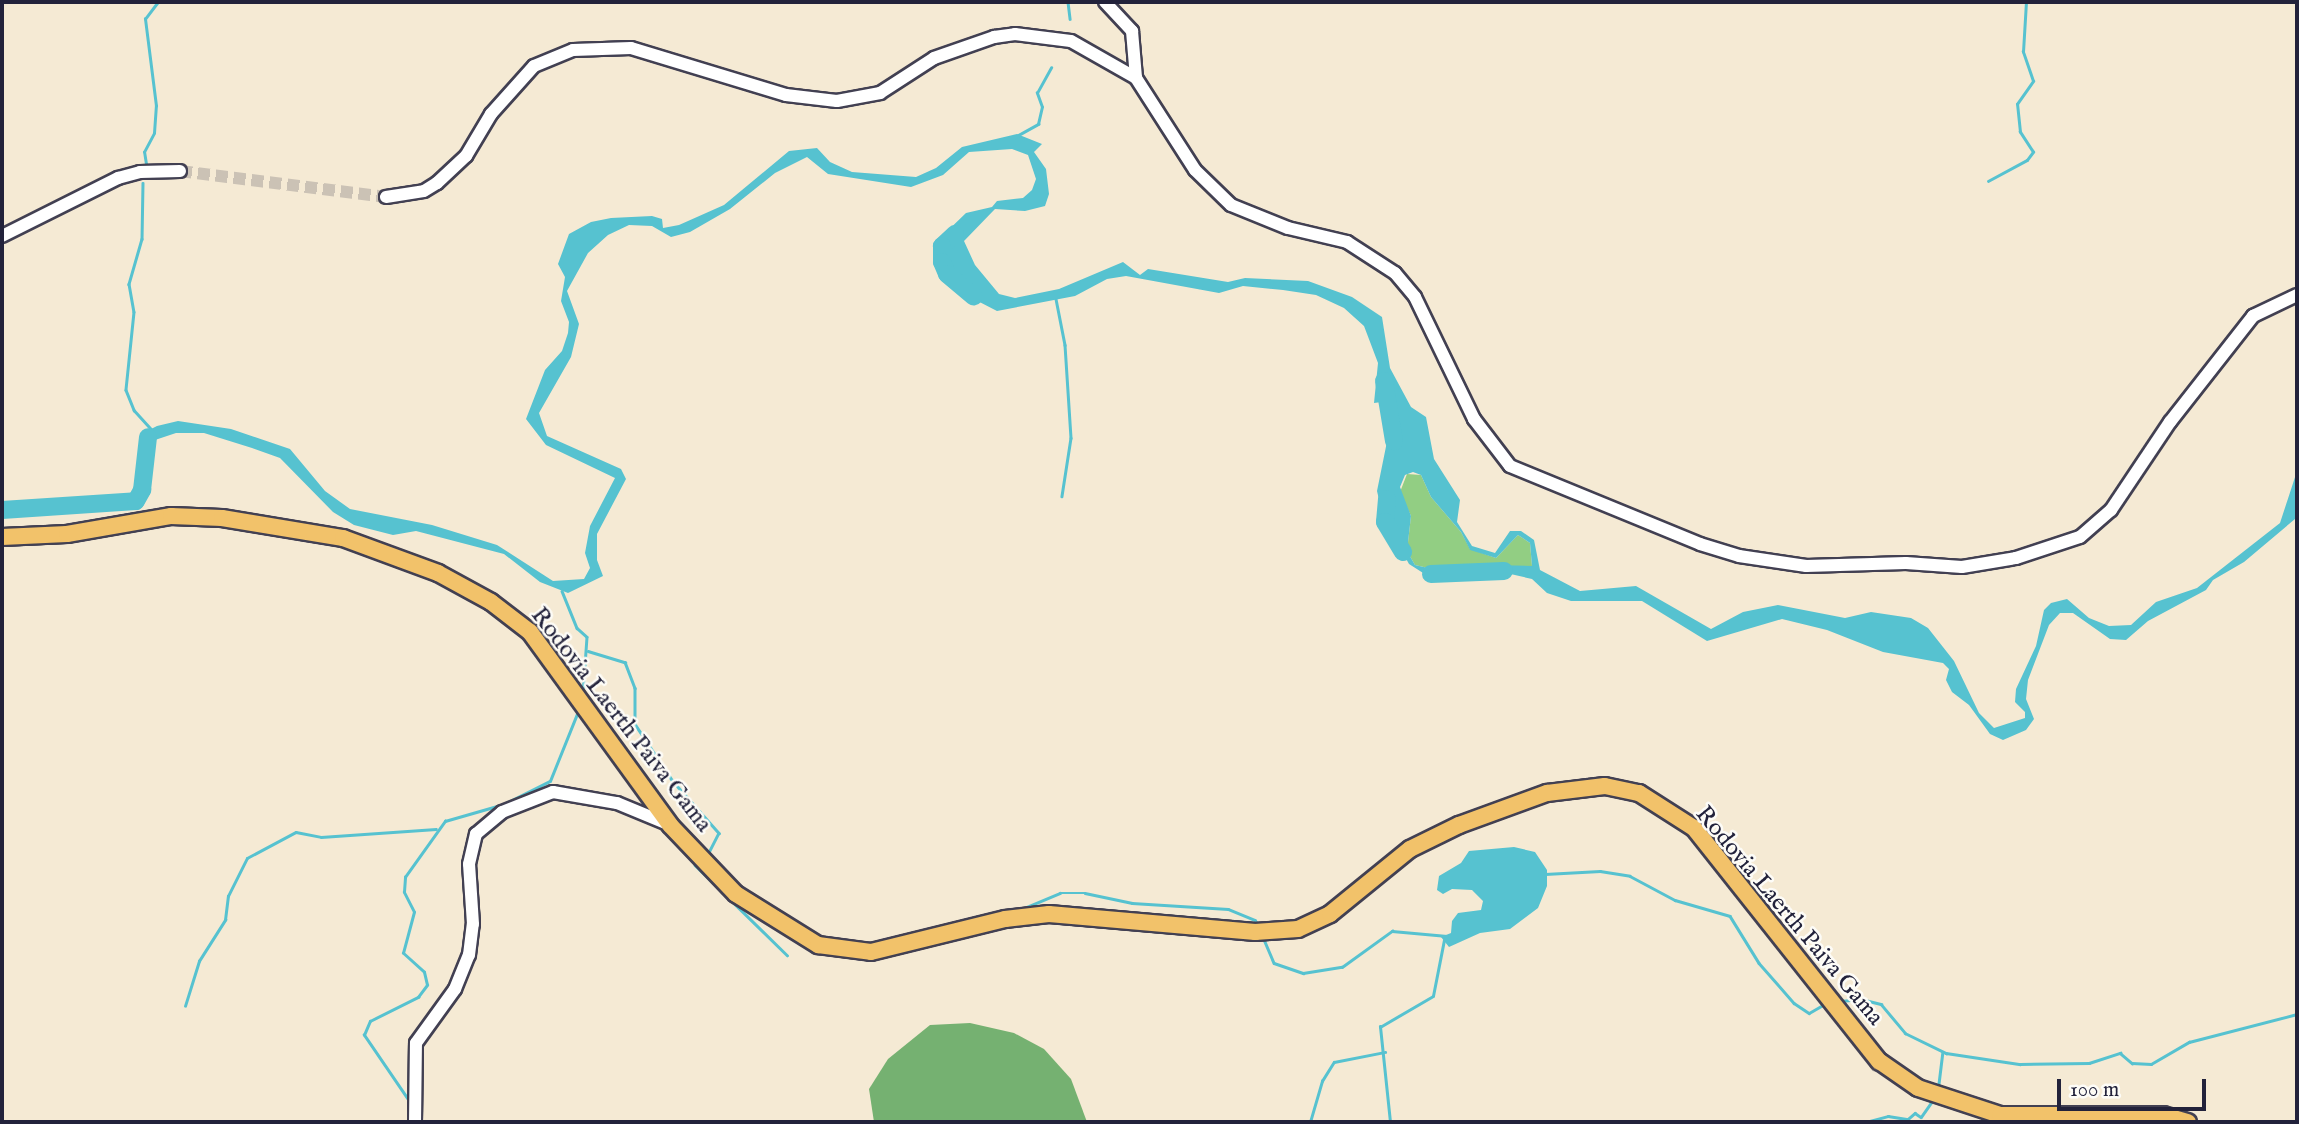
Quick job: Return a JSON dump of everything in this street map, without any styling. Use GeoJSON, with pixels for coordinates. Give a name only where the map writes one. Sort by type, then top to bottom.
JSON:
{"type":"FeatureCollection","features":[{"type":"Feature","properties":{"kind":"main road","name":"Rodovia Laerth Paiva Gama"},"geometry":{"type":"LineString","coordinates":[[2,537],[41,537],[171,516],[222,518],[342,538],[438,573],[491,602],[530,632],[670,825],[736,894],[780,926],[818,945],[871,952],[1005,919],[1049,914],[1255,932],[1298,929],[1330,914],[1410,849],[1459,824],[1546,793],[1590,786],[1622,789],[1655,802],[1694,828],[1879,1061],[1918,1088],[2000,1115],[2163,1115],[2188,1122]]}},
{"type":"Feature","properties":{"kind":"street"},"geometry":{"type":"LineString","coordinates":[[1105,2],[1132,31],[1136,78]]}},
{"type":"Feature","properties":{"kind":"street"},"geometry":{"type":"LineString","coordinates":[[386,197],[424,191],[437,183],[466,156],[491,114],[534,66],[573,50],[631,48],[817,101],[880,93],[934,58],[1015,34],[1071,41],[1136,78],[1195,170],[1231,205],[1288,228],[1347,242],[1395,273],[1415,297],[1474,419],[1510,467],[1658,529],[1738,556],[1806,566],[1906,563],[1962,567],[2066,544],[2111,510],[2170,422],[2253,316],[2297,295]]}},
{"type":"Feature","properties":{"kind":"street"},"geometry":{"type":"LineString","coordinates":[[2,236],[118,178],[140,172],[180,171]]}},
{"type":"Feature","properties":{"kind":"street"},"geometry":{"type":"LineString","coordinates":[[415,1122],[416,1043],[455,989],[468,955],[472,924],[469,864],[476,834],[502,813],[553,792],[617,803],[670,825]]}},
{"type":"Feature","properties":{"kind":"green space"},"geometry":{"type":"Polygon","coordinates":[[[1407,474],[1421,475],[1431,497],[1461,532],[1470,549],[1496,558],[1518,535],[1530,543],[1532,566],[1488,566],[1474,573],[1454,574],[1415,565],[1407,551],[1411,516],[1400,492],[1407,474]]]}},
{"type":"Feature","properties":{"kind":"green space"},"geometry":{"type":"Polygon","coordinates":[[[970,1023],[1014,1033],[1044,1049],[1071,1079],[1087,1122],[874,1122],[869,1089],[888,1059],[930,1025],[970,1023]]]}},
{"type":"Feature","properties":{"kind":"water"},"geometry":{"type":"Polygon","coordinates":[[[1017,134],[1042,144],[1034,152],[1046,169],[1049,194],[1045,206],[1025,211],[995,209],[964,241],[975,265],[999,294],[1015,298],[1059,289],[1123,262],[1140,275],[1148,269],[1228,282],[1245,278],[1308,281],[1352,297],[1382,317],[1390,368],[1411,407],[1426,417],[1434,459],[1460,500],[1457,522],[1472,546],[1495,553],[1510,531],[1521,531],[1534,540],[1540,570],[1580,591],[1636,586],[1711,629],[1743,612],[1778,605],[1845,618],[1871,612],[1911,618],[1928,628],[1954,661],[1979,713],[1994,728],[2025,718],[2025,712],[2015,702],[2016,689],[2036,646],[2044,610],[2051,603],[2067,599],[2089,618],[2109,626],[2131,625],[2156,602],[2197,588],[2280,523],[2297,471],[2295,519],[2244,562],[2213,580],[2206,590],[2148,621],[2126,640],[2110,639],[2073,613],[2060,613],[2049,625],[2028,680],[2026,699],[2034,719],[2026,730],[2003,740],[1990,734],[1969,705],[1952,692],[1946,680],[1949,669],[1943,663],[1883,652],[1827,630],[1782,619],[1707,641],[1642,601],[1571,601],[1547,593],[1532,579],[1506,573],[1486,572],[1464,580],[1431,578],[1409,564],[1383,517],[1377,491],[1394,407],[1389,401],[1374,403],[1378,363],[1364,326],[1344,308],[1316,295],[1283,290],[1243,286],[1219,293],[1126,276],[1107,279],[1075,296],[997,311],[964,294],[937,241],[966,213],[992,207],[997,201],[1023,198],[1032,190],[1036,179],[1028,155],[1012,149],[969,152],[943,175],[911,187],[828,174],[807,157],[775,173],[730,209],[690,232],[671,237],[652,226],[629,225],[608,235],[588,253],[567,291],[579,324],[571,357],[539,413],[547,436],[621,469],[626,479],[597,534],[597,560],[603,576],[568,593],[540,582],[504,554],[416,531],[393,535],[354,525],[333,512],[280,458],[252,448],[204,433],[176,433],[152,441],[148,461],[139,456],[145,432],[157,426],[178,421],[231,429],[290,449],[325,491],[350,509],[432,525],[497,545],[553,581],[584,579],[590,568],[585,553],[590,526],[615,478],[546,445],[526,419],[545,370],[562,351],[568,333],[569,322],[561,301],[565,277],[558,264],[569,234],[591,222],[611,218],[652,216],[662,219],[663,228],[679,225],[724,205],[789,151],[817,148],[830,162],[852,172],[916,177],[936,168],[962,147],[1017,134]],[[1413,472],[1405,475],[1400,487],[1411,516],[1407,551],[1415,565],[1454,574],[1491,565],[1532,566],[1530,543],[1518,535],[1496,558],[1470,550],[1461,532],[1431,497],[1421,475],[1413,472]]]}},
{"type":"Feature","properties":{"kind":"water"},"geometry":{"type":"Polygon","coordinates":[[[1514,847],[1535,852],[1547,870],[1547,886],[1538,908],[1510,929],[1480,933],[1449,947],[1441,937],[1451,933],[1452,921],[1458,913],[1481,910],[1483,901],[1472,890],[1452,889],[1443,894],[1437,890],[1439,876],[1461,863],[1469,851],[1514,847]]]}},
{"type":"Feature","properties":{"kind":"waterway"},"geometry":{"type":"LineString","coordinates":[[146,164],[144,152],[154,133],[156,106],[145,19],[158,2]]}},
{"type":"Feature","properties":{"kind":"waterway"},"geometry":{"type":"LineString","coordinates":[[1068,2],[1070,19]]}},
{"type":"Feature","properties":{"kind":"waterway"},"geometry":{"type":"LineString","coordinates":[[1988,181],[2027,160],[2033,152],[2020,132],[2017,104],[2033,81],[2023,52],[2026,2]]}},
{"type":"Feature","properties":{"kind":"waterway"},"geometry":{"type":"LineString","coordinates":[[1013,138],[1038,124],[1042,107],[1037,93],[1051,68]]}},
{"type":"Feature","properties":{"kind":"waterway"},"geometry":{"type":"LineString","coordinates":[[143,183],[142,239],[129,284],[134,312],[126,390],[134,410],[152,430]]}},
{"type":"Feature","properties":{"kind":"waterway"},"geometry":{"type":"LineString","coordinates":[[955,234],[942,246],[942,262],[947,274],[974,297]]}},
{"type":"Feature","properties":{"kind":"waterway"},"geometry":{"type":"LineString","coordinates":[[1056,299],[1065,345],[1071,438],[1062,496]]}},
{"type":"Feature","properties":{"kind":"waterway"},"geometry":{"type":"LineString","coordinates":[[1384,381],[1394,441]]}},
{"type":"Feature","properties":{"kind":"waterway"},"geometry":{"type":"LineString","coordinates":[[2,510],[136,501],[142,490],[148,437]]}},
{"type":"Feature","properties":{"kind":"waterway"},"geometry":{"type":"LineString","coordinates":[[1387,499],[1385,522],[1403,552]]}},
{"type":"Feature","properties":{"kind":"waterway"},"geometry":{"type":"LineString","coordinates":[[1431,574],[1504,571]]}},
{"type":"Feature","properties":{"kind":"waterway"},"geometry":{"type":"LineString","coordinates":[[562,591],[577,628],[587,637],[583,694]]}},
{"type":"Feature","properties":{"kind":"waterway"},"geometry":{"type":"LineString","coordinates":[[588,651],[625,662],[635,688],[635,724],[672,780],[719,833],[709,853]]}},
{"type":"Feature","properties":{"kind":"waterway"},"geometry":{"type":"LineString","coordinates":[[409,1101],[364,1035],[370,1021],[418,997],[427,985],[424,972],[403,953],[414,912],[404,892],[405,877],[445,821],[504,804],[550,781],[577,714]]}},
{"type":"Feature","properties":{"kind":"waterway"},"geometry":{"type":"LineString","coordinates":[[185,1006],[199,961],[225,920],[228,896],[247,858],[296,832],[321,837],[436,829]]}},
{"type":"Feature","properties":{"kind":"waterway"},"geometry":{"type":"LineString","coordinates":[[695,865],[787,955]]}},
{"type":"Feature","properties":{"kind":"waterway"},"geometry":{"type":"LineString","coordinates":[[1545,874],[1600,871],[1630,876],[1675,900],[1730,916],[1759,963],[1794,1003],[1809,1013],[1826,1003]]}},
{"type":"Feature","properties":{"kind":"waterway"},"geometry":{"type":"LineString","coordinates":[[1022,909],[1060,893],[1085,893],[1132,903],[1228,909],[1255,920],[1260,927]]}},
{"type":"Feature","properties":{"kind":"waterway"},"geometry":{"type":"LineString","coordinates":[[1263,937],[1274,963],[1303,973],[1342,967],[1392,931],[1447,936]]}},
{"type":"Feature","properties":{"kind":"waterway"},"geometry":{"type":"LineString","coordinates":[[1390,1122],[1380,1027],[1433,996],[1444,940]]}},
{"type":"Feature","properties":{"kind":"waterway"},"geometry":{"type":"LineString","coordinates":[[1840,1001],[1861,999],[1881,1004],[1905,1033],[1946,1053],[2020,1064],[2089,1063],[2120,1053],[2132,1063],[2151,1064],[2189,1042],[2297,1014]]}},
{"type":"Feature","properties":{"kind":"waterway"},"geometry":{"type":"LineString","coordinates":[[1310,1122],[1322,1081],[1334,1062],[1385,1052]]}},
{"type":"Feature","properties":{"kind":"waterway"},"geometry":{"type":"LineString","coordinates":[[1938,1088],[1942,1053]]}},
{"type":"Feature","properties":{"kind":"waterway"},"geometry":{"type":"LineString","coordinates":[[1866,1122],[1888,1116],[1908,1119],[1915,1113],[1921,1117],[1932,1101]]}},
{"type":"Feature","properties":{"kind":"tunnel"},"geometry":{"type":"LineString","coordinates":[[180,171],[386,197]]}}]}
